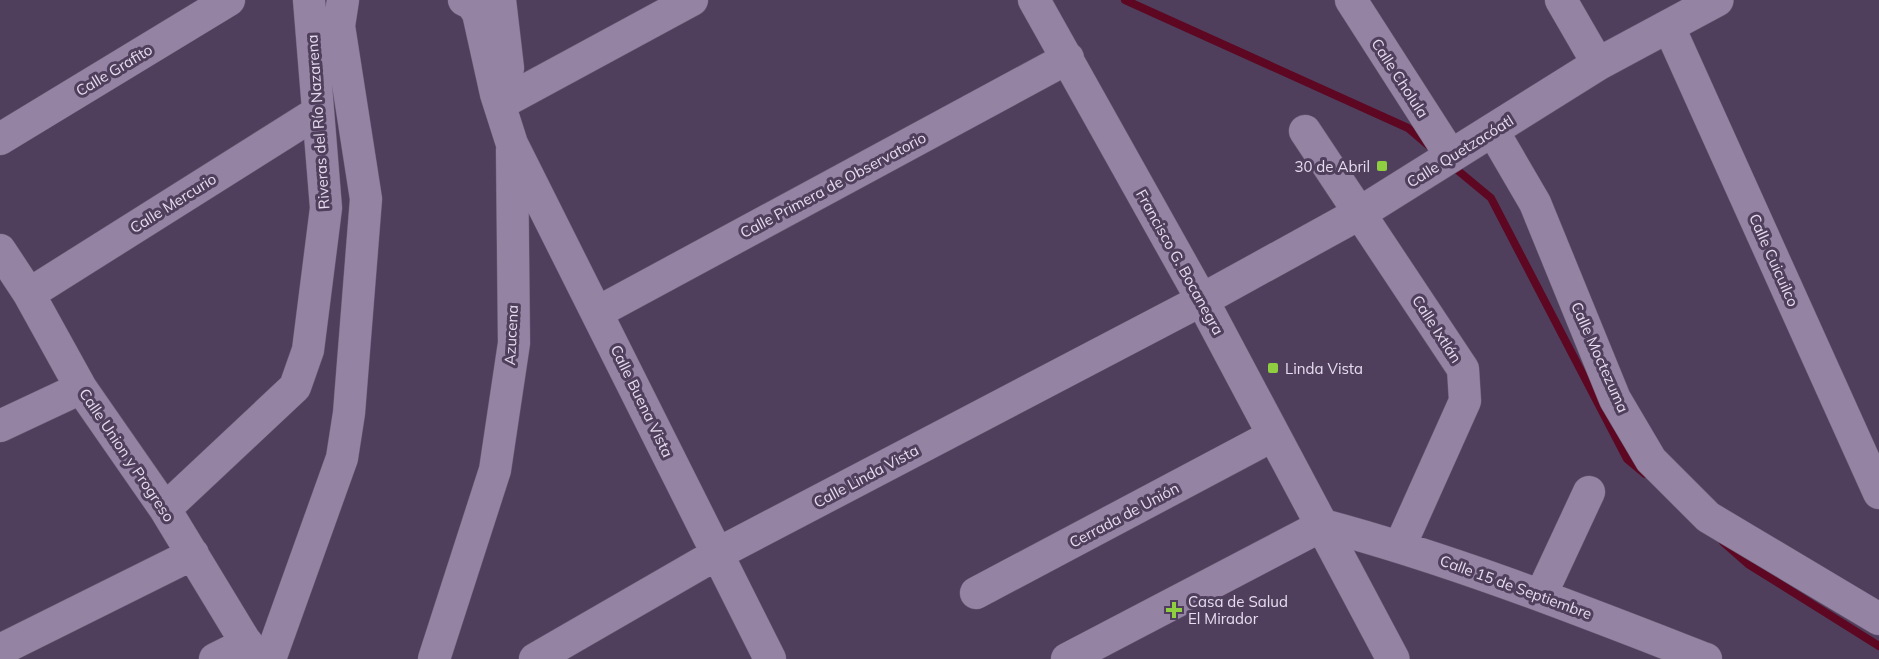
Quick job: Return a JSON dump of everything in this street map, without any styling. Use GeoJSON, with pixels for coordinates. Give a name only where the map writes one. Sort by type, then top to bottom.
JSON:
{"type":"FeatureCollection","features":[{"type":"Feature","properties":{"kind":"street","name":"Calle Grafito"},"geometry":{"type":"LineString","coordinates":[[0,140],[229,0]]}},
{"type":"Feature","properties":{"kind":"street","name":"Riveras del Río Nazarena"},"geometry":{"type":"LineString","coordinates":[[165,509],[295,387],[308,350],[326,208],[309,0]]}},
{"type":"Feature","properties":{"kind":"street"},"geometry":{"type":"LineString","coordinates":[[215,659],[258,654],[342,458],[348,413],[366,199],[339,26],[343,0]]}},
{"type":"Feature","properties":{"kind":"street"},"geometry":{"type":"LineString","coordinates":[[464,0],[472,4],[478,13],[496,94],[512,144]]}},
{"type":"Feature","properties":{"kind":"street","name":"Azucena"},"geometry":{"type":"LineString","coordinates":[[434,659],[495,470],[514,344],[511,98],[500,0]]}},
{"type":"Feature","properties":{"kind":"street"},"geometry":{"type":"LineString","coordinates":[[511,98],[692,0]]}},
{"type":"Feature","properties":{"kind":"street","name":"Francisco G. Bocanegra"},"geometry":{"type":"LineString","coordinates":[[1034,0],[1202,300],[1272,436],[1323,525],[1393,659]]}},
{"type":"Feature","properties":{"kind":"street","name":"Calle Cholula"},"geometry":{"type":"LineString","coordinates":[[1351,0],[1451,156]]}},
{"type":"Feature","properties":{"kind":"street"},"geometry":{"type":"LineString","coordinates":[[1561,0],[1598,64]]}},
{"type":"Feature","properties":{"kind":"street","name":"Calle Quetzacóatl"},"geometry":{"type":"LineString","coordinates":[[1202,300],[1360,213],[1598,64],[1717,0]]}},
{"type":"Feature","properties":{"kind":"street","name":"Calle Cuicuilco"},"geometry":{"type":"LineString","coordinates":[[1668,27],[1879,493]]}},
{"type":"Feature","properties":{"kind":"street","name":"Calle Primera de Observatorio"},"geometry":{"type":"LineString","coordinates":[[598,312],[1068,58]]}},
{"type":"Feature","properties":{"kind":"street","name":"Calle Mercurio"},"geometry":{"type":"LineString","coordinates":[[29,294],[318,112]]}},
{"type":"Feature","properties":{"kind":"street","name":"Calle Ixtlán"},"geometry":{"type":"LineString","coordinates":[[1305,131],[1463,369],[1465,401],[1400,546]]}},
{"type":"Feature","properties":{"kind":"street","name":"Calle Moctezuma"},"geometry":{"type":"LineString","coordinates":[[1493,131],[1535,203],[1615,399],[1651,460],[1708,517],[1879,620]]}},
{"type":"Feature","properties":{"kind":"street","name":"Calle Buena Vista"},"geometry":{"type":"LineString","coordinates":[[512,144],[770,659]]}},
{"type":"Feature","properties":{"kind":"street","name":"Calle Union y Progreso"},"geometry":{"type":"LineString","coordinates":[[0,250],[29,294],[81,387],[165,509],[258,654]]}},
{"type":"Feature","properties":{"kind":"street","name":"Calle Linda Vista"},"geometry":{"type":"LineString","coordinates":[[535,659],[717,554],[1202,300]]}},
{"type":"Feature","properties":{"kind":"street"},"geometry":{"type":"LineString","coordinates":[[0,426],[81,387]]}},
{"type":"Feature","properties":{"kind":"street","name":"Cerrada de Unión"},"geometry":{"type":"LineString","coordinates":[[976,593],[1272,436]]}},
{"type":"Feature","properties":{"kind":"street"},"geometry":{"type":"LineString","coordinates":[[1541,595],[1589,492]]}},
{"type":"Feature","properties":{"kind":"street"},"geometry":{"type":"LineString","coordinates":[[1067,659],[1323,525]]}},
{"type":"Feature","properties":{"kind":"street","name":"Calle 15 de Septiembre"},"geometry":{"type":"LineString","coordinates":[[1323,525],[1400,546],[1541,595],[1706,659]]}},
{"type":"Feature","properties":{"kind":"street"},"geometry":{"type":"LineString","coordinates":[[0,650],[193,554]]}},
{"type":"Feature","properties":{"kind":"waterway"},"geometry":{"type":"LineString","coordinates":[[1125,0],[1408,128],[1429,146]]}},
{"type":"Feature","properties":{"kind":"waterway"},"geometry":{"type":"LineString","coordinates":[[1450,164],[1491,198],[1627,459],[1645,474]]}},
{"type":"Feature","properties":{"kind":"waterway"},"geometry":{"type":"LineString","coordinates":[[1723,542],[1748,564],[1879,646]]}},
{"type":"Feature","properties":{"kind":"place","name":"30 de Abril"},"geometry":{"type":"Point","coordinates":[1382,166]}},
{"type":"Feature","properties":{"kind":"place","name":"Linda Vista"},"geometry":{"type":"Point","coordinates":[1273,368]}},
{"type":"Feature","properties":{"kind":"place","name":"Casa de Salud El Mirador"},"geometry":{"type":"Point","coordinates":[1174,610]}}]}
